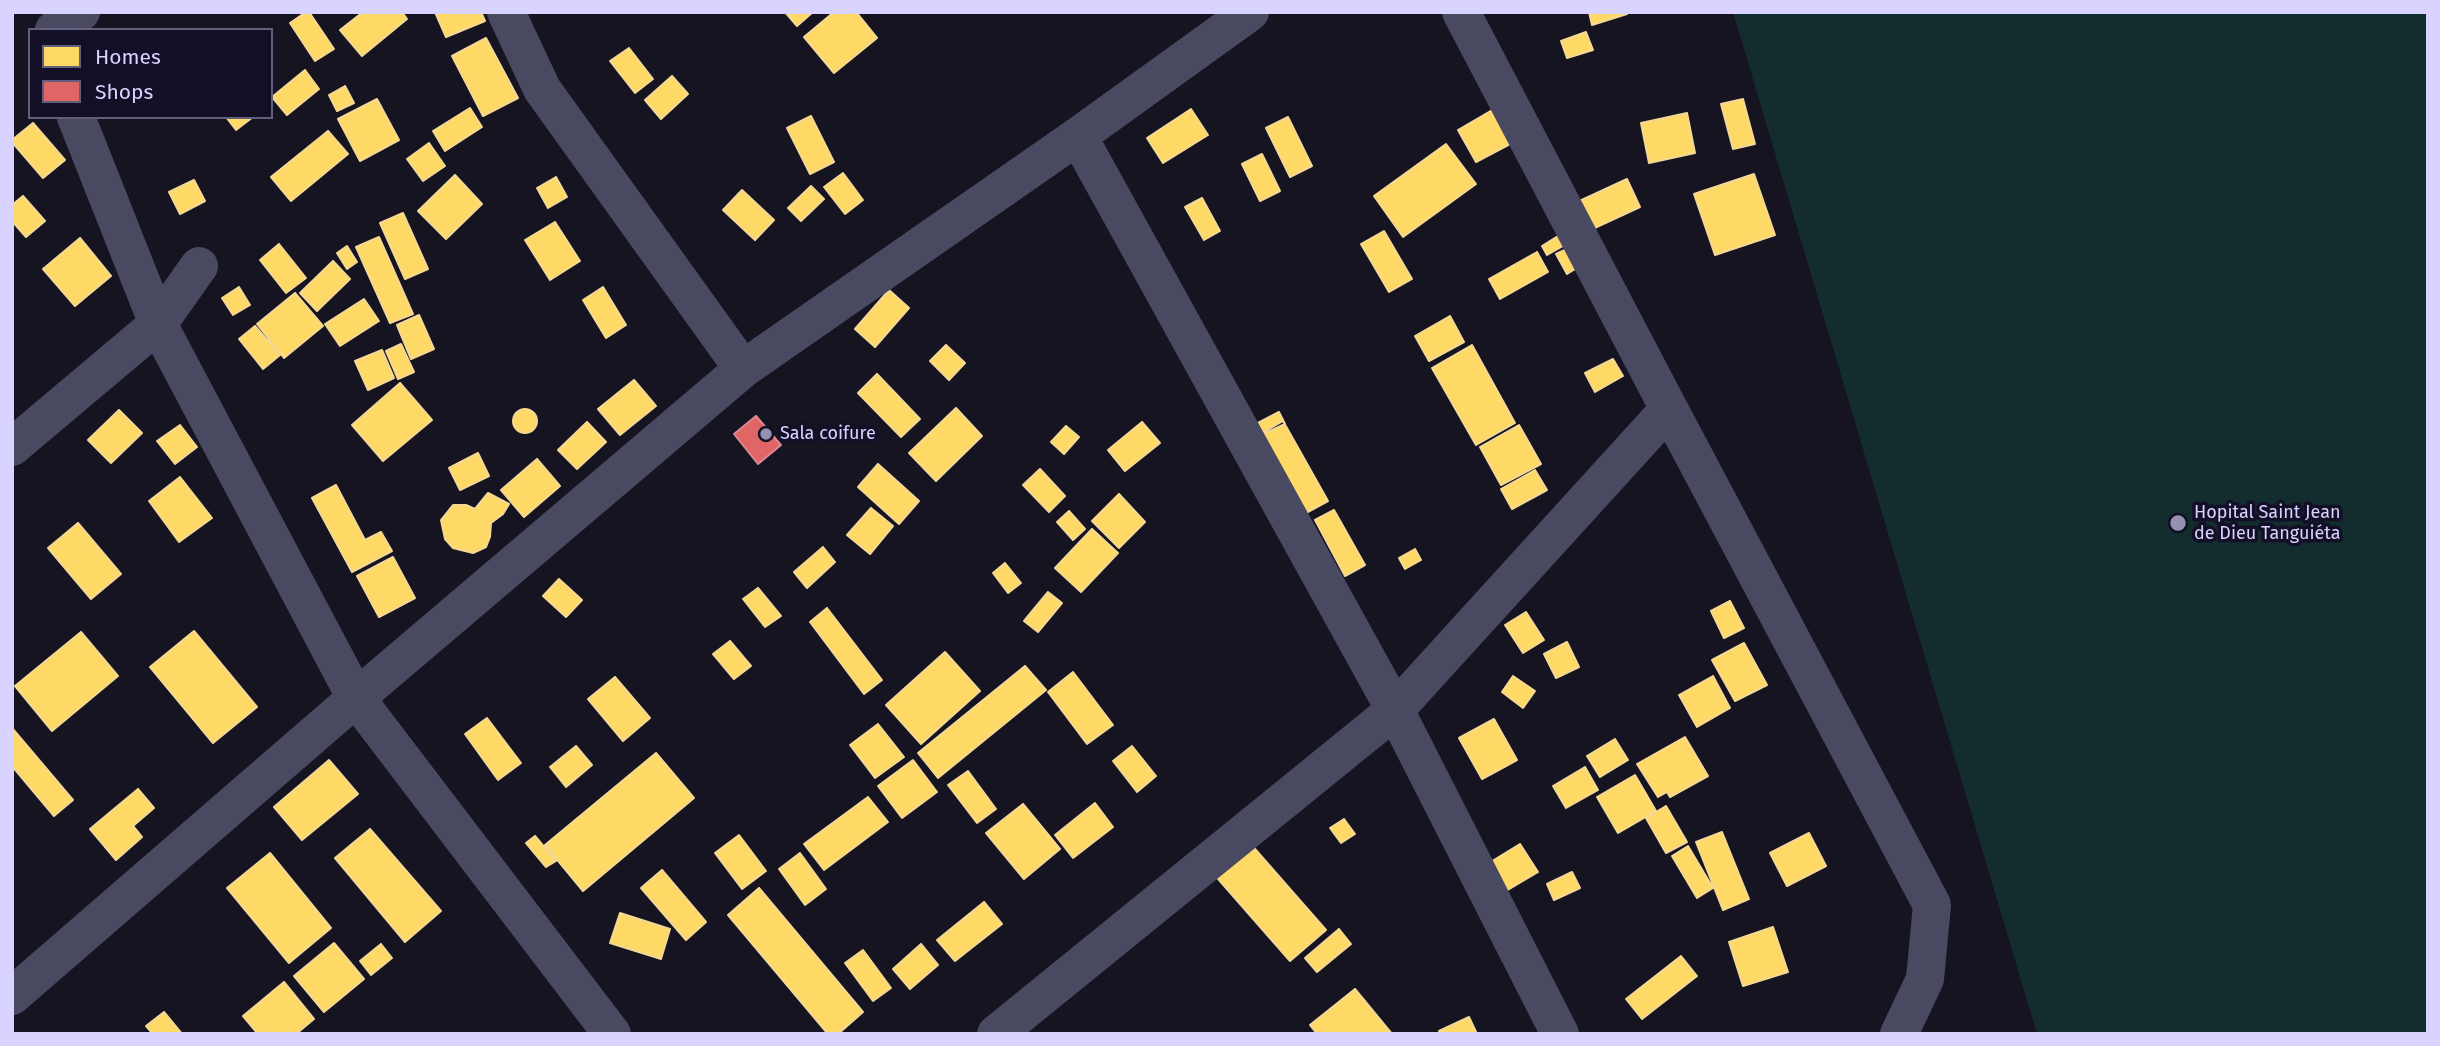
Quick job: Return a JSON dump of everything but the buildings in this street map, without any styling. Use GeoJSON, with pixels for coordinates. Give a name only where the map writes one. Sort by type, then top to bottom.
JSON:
{"type":"FeatureCollection","features":[{"type":"Feature","properties":{"kind":"street"},"geometry":{"type":"LineString","coordinates":[[31,12],[39,28]]}},
{"type":"Feature","properties":{"kind":"street"},"geometry":{"type":"LineString","coordinates":[[57,28],[80,12]]}},
{"type":"Feature","properties":{"kind":"street"},"geometry":{"type":"LineString","coordinates":[[506,12],[542,89],[743,369]]}},
{"type":"Feature","properties":{"kind":"street"},"geometry":{"type":"LineString","coordinates":[[12,996],[356,698],[743,369],[1078,136],[1250,12]]}},
{"type":"Feature","properties":{"kind":"street"},"geometry":{"type":"LineString","coordinates":[[1461,12],[1932,905],[1925,979],[1899,1034]]}},
{"type":"Feature","properties":{"kind":"street"},"geometry":{"type":"LineString","coordinates":[[77,119],[158,324],[356,698],[612,1034]]}},
{"type":"Feature","properties":{"kind":"street"},"geometry":{"type":"LineString","coordinates":[[1078,136],[1395,710],[1560,1034]]}},
{"type":"Feature","properties":{"kind":"street"},"geometry":{"type":"LineString","coordinates":[[12,447],[158,324],[199,266]]}},
{"type":"Feature","properties":{"kind":"street"},"geometry":{"type":"LineString","coordinates":[[996,1034],[1395,710],[1669,410]]}},
{"type":"Feature","properties":{"kind":"green space","name":"Hopital Saint Jean de Dieu Tanguiéta"},"geometry":{"type":"Polygon","coordinates":[[[1733,12],[2428,12],[2428,1034],[2037,1034],[1733,12]]]}},
{"type":"Feature","properties":{"kind":"place","name":"Sala coifure"},"geometry":{"type":"Point","coordinates":[766,434]}},
{"type":"Feature","properties":{"kind":"place","name":"Hopital Saint Jean de Dieu Tanguiéta"},"geometry":{"type":"Point","coordinates":[2178,523]}}]}
